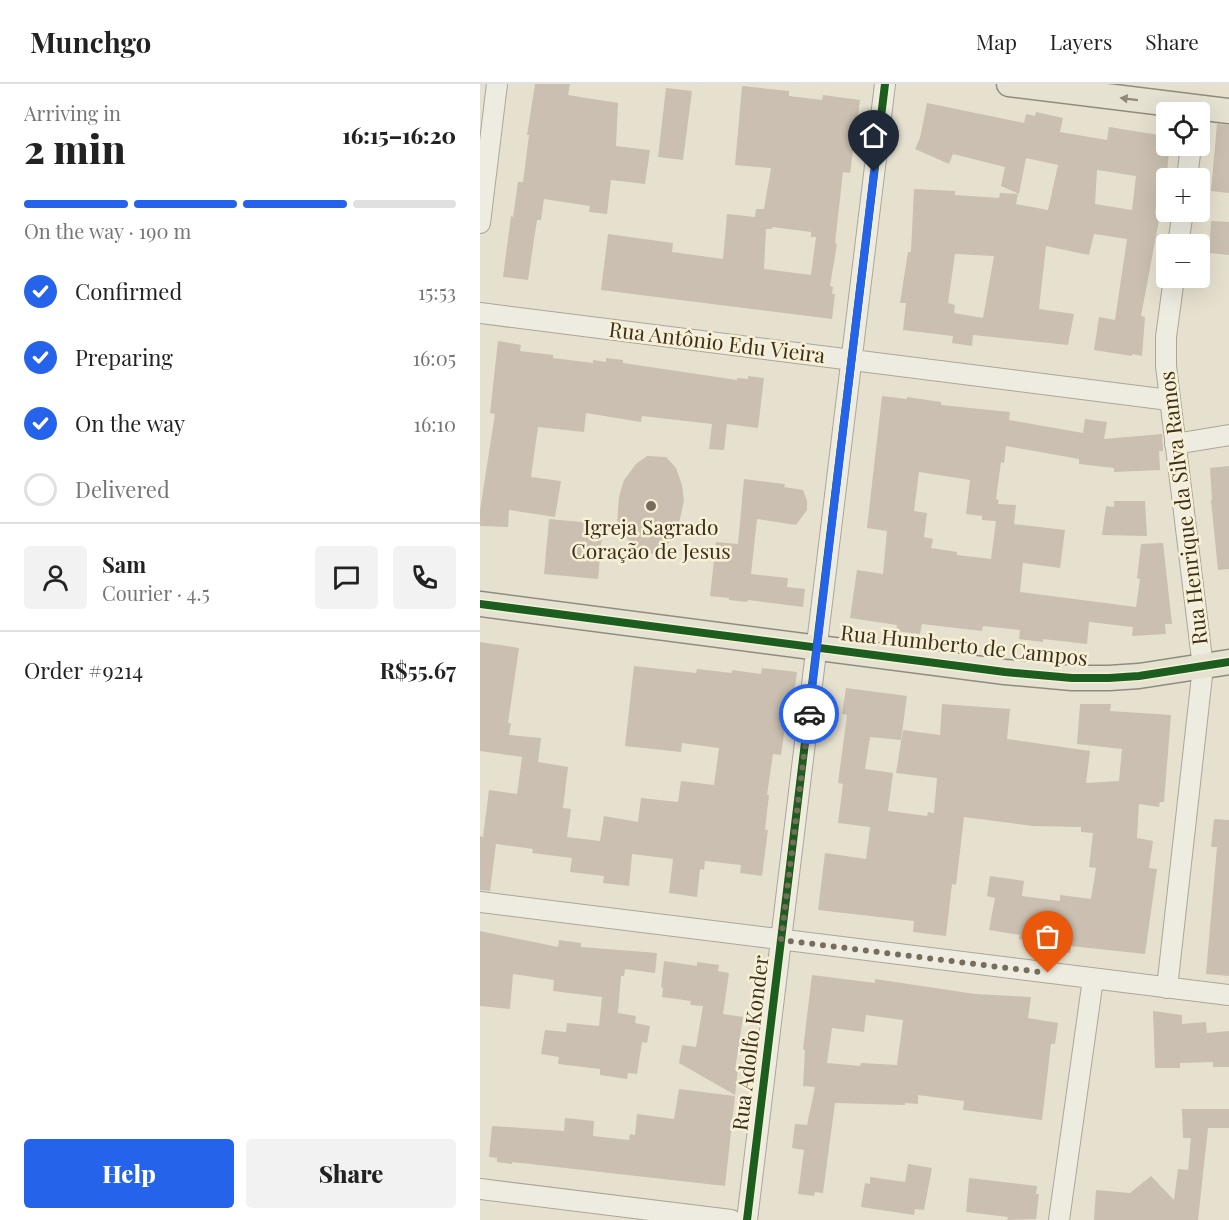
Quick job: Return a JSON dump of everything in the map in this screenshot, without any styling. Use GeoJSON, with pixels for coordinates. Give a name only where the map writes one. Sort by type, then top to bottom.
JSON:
{"type":"FeatureCollection","features":[{"type":"Feature","properties":{"kind":"main road"},"geometry":{"type":"LineString","coordinates":[[1009,84],[1156,104]]}},
{"type":"Feature","properties":{"kind":"main road"},"geometry":{"type":"LineString","coordinates":[[1210,110],[1229,111]]}},
{"type":"Feature","properties":{"kind":"main road","name":"Rua Humberto de Campos"},"geometry":{"type":"LineString","coordinates":[[480,604],[1014,673],[1072,678],[1129,676],[1229,662]]}},
{"type":"Feature","properties":{"kind":"street"},"geometry":{"type":"LineString","coordinates":[[480,223],[497,84]]}},
{"type":"Feature","properties":{"kind":"street","name":"Rua Adolfo Konder"},"geometry":{"type":"LineString","coordinates":[[747,1220],[885,84]]}},
{"type":"Feature","properties":{"kind":"street","name":"Rua Henrique da Silva Ramos"},"geometry":{"type":"LineString","coordinates":[[1167,988],[1203,667],[1166,366],[1166,337],[1173,288]]}},
{"type":"Feature","properties":{"kind":"street","name":"Rua Antônio Edu Vieira"},"geometry":{"type":"LineString","coordinates":[[480,313],[1169,400]]}},
{"type":"Feature","properties":{"kind":"street"},"geometry":{"type":"LineString","coordinates":[[1175,444],[1229,435]]}},
{"type":"Feature","properties":{"kind":"street"},"geometry":{"type":"LineString","coordinates":[[480,902],[1229,995]]}},
{"type":"Feature","properties":{"kind":"street"},"geometry":{"type":"LineString","coordinates":[[1059,1220],[1093,979]]}},
{"type":"Feature","properties":{"kind":"street"},"geometry":{"type":"LineString","coordinates":[[480,1190],[731,1220]]}},
{"type":"Feature","properties":{"kind":"building"},"geometry":{"type":"Polygon","coordinates":[[[535,84],[570,84],[568,95],[618,103],[616,146],[650,150],[645,184],[611,180],[607,214],[589,212],[590,206],[544,199],[541,220],[537,220],[528,280],[503,277],[518,182],[523,182],[535,84]]]}},
{"type":"Feature","properties":{"kind":"building"},"geometry":{"type":"Polygon","coordinates":[[[742,86],[789,91],[789,96],[822,100],[823,95],[860,100],[850,173],[843,172],[835,243],[837,244],[830,286],[833,287],[832,294],[835,294],[832,319],[601,290],[608,234],[673,243],[672,252],[723,259],[727,214],[755,217],[756,209],[764,209],[771,168],[735,165],[742,86]],[[772,227],[772,229],[766,229],[764,269],[811,275],[816,237],[811,237],[811,232],[772,227]]]}},
{"type":"Feature","properties":{"kind":"building"},"geometry":{"type":"Polygon","coordinates":[[[666,88],[692,91],[683,160],[658,157],[666,88]]]}},
{"type":"Feature","properties":{"kind":"building"},"geometry":{"type":"Polygon","coordinates":[[[927,103],[1024,123],[1026,114],[1035,116],[1036,112],[1063,118],[1060,132],[1107,140],[1109,127],[1156,135],[1156,156],[1169,156],[1167,168],[1156,168],[1155,214],[1156,222],[1159,222],[1141,316],[1145,317],[1142,356],[1094,350],[1099,317],[1115,320],[1127,239],[1094,234],[1089,255],[1046,246],[1039,309],[1074,314],[1068,345],[973,335],[972,346],[952,343],[953,336],[903,330],[906,303],[900,303],[908,252],[911,252],[914,189],[955,191],[955,195],[999,198],[1000,193],[1018,194],[1016,204],[1048,210],[1058,165],[1026,158],[1019,194],[1001,186],[1005,167],[953,154],[949,164],[915,149],[920,138],[927,103]],[[1097,170],[1095,204],[1132,210],[1136,176],[1097,170]],[[955,254],[948,303],[955,305],[954,313],[983,318],[994,256],[955,254]]]}},
{"type":"Feature","properties":{"kind":"building"},"geometry":{"type":"Polygon","coordinates":[[[1217,124],[1229,125],[1229,193],[1211,191],[1217,124]]]}},
{"type":"Feature","properties":{"kind":"building"},"geometry":{"type":"Polygon","coordinates":[[[1211,221],[1229,222],[1229,255],[1210,253],[1211,221]]]}},
{"type":"Feature","properties":{"kind":"building"},"geometry":{"type":"Polygon","coordinates":[[[498,341],[521,345],[520,351],[553,355],[553,358],[593,363],[593,360],[606,362],[606,358],[623,360],[623,363],[737,380],[737,378],[748,379],[748,376],[764,378],[758,428],[727,424],[724,450],[709,449],[712,424],[642,416],[641,422],[586,413],[584,432],[538,427],[531,477],[561,481],[555,517],[509,510],[508,527],[480,526],[480,510],[495,414],[490,413],[498,341]]]}},
{"type":"Feature","properties":{"kind":"building"},"geometry":{"type":"Polygon","coordinates":[[[882,396],[907,399],[907,397],[941,402],[941,405],[1010,412],[1009,420],[1083,433],[1085,419],[1107,422],[1104,439],[1162,434],[1163,451],[1159,451],[1160,470],[1114,472],[1114,468],[1079,464],[1079,459],[1006,446],[1004,463],[1001,462],[996,499],[999,500],[998,504],[1016,505],[1014,524],[1065,530],[1060,568],[1023,563],[1020,592],[1136,607],[1141,544],[1163,543],[1172,624],[1165,624],[1166,634],[1132,636],[1133,627],[1089,622],[1087,644],[1019,639],[1020,630],[983,626],[982,631],[922,624],[920,634],[896,631],[897,625],[850,618],[857,570],[883,574],[887,531],[867,528],[882,396]],[[919,472],[914,511],[927,513],[924,537],[933,539],[931,548],[957,552],[957,555],[991,559],[996,521],[982,520],[982,516],[966,514],[970,480],[919,472]]]}},
{"type":"Feature","properties":{"kind":"building","name":"Igreja Sagrado Coração de Jesus"},"geometry":{"type":"Polygon","coordinates":[[[647,456],[666,457],[676,468],[682,485],[684,501],[677,532],[666,546],[653,554],[637,552],[617,524],[619,497],[624,480],[636,464],[647,456]]]}},
{"type":"Feature","properties":{"kind":"building"},"geometry":{"type":"Polygon","coordinates":[[[1229,466],[1229,569],[1218,570],[1210,468],[1229,466]]]}},
{"type":"Feature","properties":{"kind":"building"},"geometry":{"type":"Polygon","coordinates":[[[744,479],[785,484],[784,487],[803,490],[807,510],[796,525],[757,519],[751,574],[788,578],[787,587],[805,589],[803,607],[710,596],[716,542],[738,544],[744,479]]]}},
{"type":"Feature","properties":{"kind":"building"},"geometry":{"type":"Polygon","coordinates":[[[1114,501],[1145,501],[1147,536],[1102,535],[1106,506],[1114,507],[1114,501]]]}},
{"type":"Feature","properties":{"kind":"building"},"geometry":{"type":"Polygon","coordinates":[[[549,519],[603,524],[598,579],[544,574],[549,519]]]}},
{"type":"Feature","properties":{"kind":"building"},"geometry":{"type":"Polygon","coordinates":[[[480,642],[519,648],[508,723],[511,723],[509,735],[541,738],[538,762],[568,767],[563,808],[571,809],[567,837],[600,841],[604,816],[638,822],[641,798],[678,802],[681,781],[714,785],[719,748],[682,743],[681,752],[625,746],[634,666],[696,673],[697,669],[761,674],[762,668],[797,672],[791,715],[787,714],[781,755],[773,754],[767,795],[769,795],[765,830],[768,830],[762,876],[740,873],[741,865],[705,861],[704,870],[700,869],[697,897],[669,893],[673,859],[632,854],[629,886],[603,883],[604,876],[570,872],[572,858],[532,853],[533,849],[496,844],[490,891],[480,890],[480,836],[483,837],[489,790],[517,794],[522,757],[480,751],[480,642]]]}},
{"type":"Feature","properties":{"kind":"building"},"geometry":{"type":"Polygon","coordinates":[[[846,688],[907,696],[901,740],[870,737],[865,769],[893,773],[888,811],[927,816],[928,812],[934,813],[937,778],[896,773],[903,730],[940,735],[942,704],[1010,709],[1007,739],[1090,751],[1086,783],[1119,781],[1122,749],[1077,744],[1080,704],[1111,704],[1110,711],[1171,715],[1164,802],[1160,802],[1159,807],[1139,804],[1137,838],[1153,841],[1149,868],[1157,869],[1145,954],[1071,946],[1070,953],[1054,950],[1054,942],[1019,939],[1020,935],[989,930],[995,898],[987,896],[990,876],[1024,881],[1022,896],[1060,901],[1060,895],[1091,899],[1096,868],[1089,867],[1093,833],[1081,832],[1081,827],[1033,826],[964,817],[956,885],[952,884],[946,936],[913,932],[914,921],[818,910],[825,853],[866,859],[870,827],[838,823],[843,784],[838,783],[847,715],[842,714],[846,688]]]}},
{"type":"Feature","properties":{"kind":"building"},"geometry":{"type":"Polygon","coordinates":[[[1214,819],[1229,820],[1229,976],[1206,974],[1217,847],[1211,847],[1214,819]]]}},
{"type":"Feature","properties":{"kind":"building"},"geometry":{"type":"Polygon","coordinates":[[[480,931],[558,947],[559,940],[581,943],[581,947],[657,953],[655,973],[625,969],[624,976],[621,976],[618,1013],[636,1016],[635,1023],[650,1026],[647,1043],[642,1042],[637,1074],[628,1073],[627,1079],[600,1075],[600,1069],[558,1064],[559,1057],[541,1054],[545,1030],[566,1032],[567,1023],[599,1026],[602,997],[553,991],[554,980],[513,974],[510,1009],[480,1006],[480,931]]]}},
{"type":"Feature","properties":{"kind":"building"},"geometry":{"type":"Polygon","coordinates":[[[664,961],[697,966],[697,962],[719,965],[718,971],[729,973],[723,1014],[743,1017],[735,1070],[738,1070],[735,1095],[679,1063],[682,1045],[696,1047],[703,1006],[690,1005],[691,1001],[662,997],[664,961]]]}},
{"type":"Feature","properties":{"kind":"building"},"geometry":{"type":"Polygon","coordinates":[[[812,975],[875,983],[875,979],[975,994],[1031,997],[1028,1018],[1058,1023],[1055,1044],[1051,1044],[1042,1120],[963,1110],[964,1101],[918,1095],[918,1104],[835,1103],[823,1193],[815,1192],[814,1196],[798,1194],[804,1150],[792,1148],[795,1124],[807,1125],[815,1087],[803,1086],[805,1050],[803,1049],[812,975]],[[866,1015],[864,1032],[832,1028],[827,1063],[860,1066],[861,1063],[897,1065],[903,1020],[866,1015]]]}},
{"type":"Feature","properties":{"kind":"building"},"geometry":{"type":"Polygon","coordinates":[[[1153,1011],[1182,1015],[1182,1024],[1206,1022],[1207,1033],[1229,1031],[1229,1067],[1213,1067],[1213,1062],[1180,1063],[1180,1068],[1155,1068],[1153,1011]]]}},
{"type":"Feature","properties":{"kind":"building"},"geometry":{"type":"Polygon","coordinates":[[[679,1089],[735,1096],[725,1186],[512,1162],[512,1164],[497,1162],[497,1158],[489,1157],[492,1126],[564,1131],[565,1118],[594,1121],[593,1136],[629,1140],[630,1134],[635,1135],[637,1114],[674,1119],[679,1089]]]}},
{"type":"Feature","properties":{"kind":"building"},"geometry":{"type":"Polygon","coordinates":[[[1182,1109],[1229,1109],[1229,1128],[1208,1128],[1198,1220],[1094,1220],[1096,1190],[1130,1193],[1151,1176],[1174,1200],[1178,1169],[1188,1170],[1191,1138],[1183,1138],[1182,1109]]]}},
{"type":"Feature","properties":{"kind":"building"},"geometry":{"type":"Polygon","coordinates":[[[908,1164],[932,1168],[924,1210],[915,1209],[914,1215],[861,1207],[865,1183],[870,1184],[870,1177],[905,1182],[908,1164]]]}},
{"type":"Feature","properties":{"kind":"building"},"geometry":{"type":"Polygon","coordinates":[[[969,1178],[1037,1186],[1036,1194],[1039,1194],[1036,1219],[1007,1220],[1008,1217],[966,1212],[969,1178]]]}},
{"type":"Feature","properties":{"kind":"cycle path"},"geometry":{"type":"LineString","coordinates":[[747,1220],[885,84]]}},
{"type":"Feature","properties":{"kind":"cycle path"},"geometry":{"type":"LineString","coordinates":[[480,604],[1005,672],[1072,678],[1139,676],[1229,662]]}},
{"type":"Feature","properties":{"kind":"way so far"},"geometry":{"type":"LineString","coordinates":[[809,714],[781,940],[1048,973]]}},
{"type":"Feature","properties":{"kind":"place","name":"Igreja Sagrado Coração de Jesus"},"geometry":{"type":"Point","coordinates":[651,506]}},
{"type":"Feature","properties":{"kind":"route"},"geometry":{"type":"LineString","coordinates":[[809,714],[874,172]]}}]}
